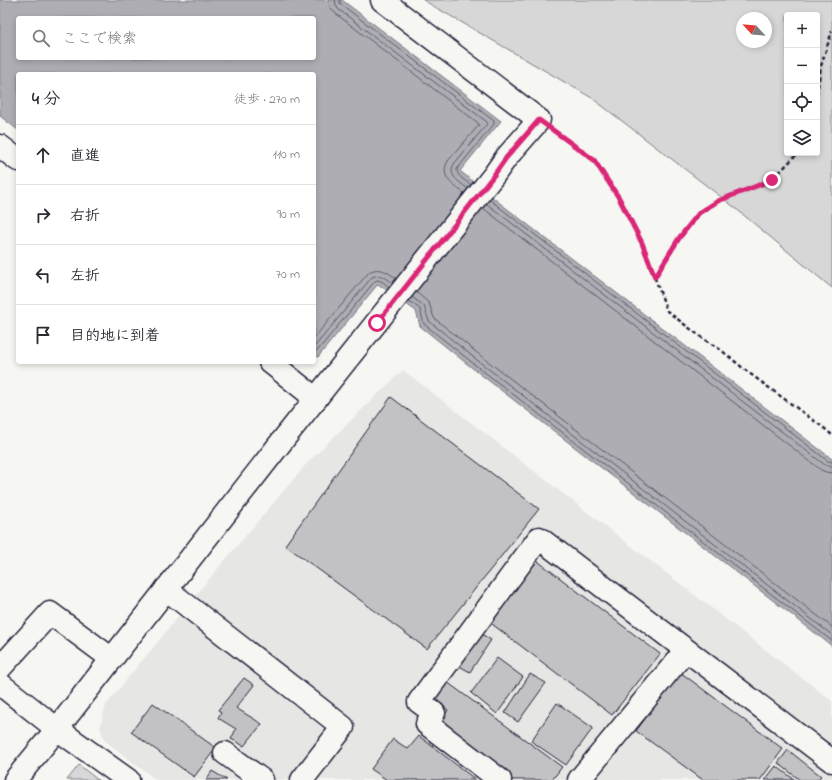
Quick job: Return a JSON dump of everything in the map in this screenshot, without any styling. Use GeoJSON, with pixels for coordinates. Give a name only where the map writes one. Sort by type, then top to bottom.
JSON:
{"type":"FeatureCollection","features":[{"type":"Feature","properties":{"kind":"street"},"geometry":{"type":"LineString","coordinates":[[15,780],[58,729],[286,436],[377,323],[506,158],[539,120],[382,0]]}},
{"type":"Feature","properties":{"kind":"street"},"geometry":{"type":"LineString","coordinates":[[0,146],[16,158]]}},
{"type":"Feature","properties":{"kind":"street"},"geometry":{"type":"LineString","coordinates":[[272,364],[316,399]]}},
{"type":"Feature","properties":{"kind":"street"},"geometry":{"type":"LineString","coordinates":[[500,780],[427,724],[434,713],[419,702],[538,538],[832,760]]}},
{"type":"Feature","properties":{"kind":"street"},"geometry":{"type":"LineString","coordinates":[[166,589],[343,727],[302,780]]}},
{"type":"Feature","properties":{"kind":"street"},"geometry":{"type":"LineString","coordinates":[[0,668],[50,613],[112,659]]}},
{"type":"Feature","properties":{"kind":"street"},"geometry":{"type":"LineString","coordinates":[[579,780],[686,650]]}},
{"type":"Feature","properties":{"kind":"street"},"geometry":{"type":"LineString","coordinates":[[0,684],[128,780]]}},
{"type":"Feature","properties":{"kind":"street"},"geometry":{"type":"LineString","coordinates":[[225,753],[262,780]]}},
{"type":"Feature","properties":{"kind":"path"},"geometry":{"type":"LineString","coordinates":[[818,84],[821,66],[832,31]]}},
{"type":"Feature","properties":{"kind":"path"},"geometry":{"type":"LineString","coordinates":[[539,120],[594,160],[619,198],[642,243],[668,311],[832,435]]}},
{"type":"Feature","properties":{"kind":"path"},"geometry":{"type":"LineString","coordinates":[[655,277],[679,238],[699,213],[718,201],[772,180],[795,156]]}},
{"type":"Feature","properties":{"kind":"shaded area"},"geometry":{"type":"Polygon","coordinates":[[[423,0],[832,0],[832,288],[729,203],[592,98],[423,0]]]}},
{"type":"Feature","properties":{"kind":"shaded area"},"geometry":{"type":"Polygon","coordinates":[[[403,370],[832,701],[832,780],[156,780],[105,741],[100,727],[106,705],[199,591],[308,462],[403,370]]]}},
{"type":"Feature","properties":{"kind":"shaded area"},"geometry":{"type":"Polygon","coordinates":[[[79,765],[98,780],[67,780],[79,765]]]}},
{"type":"Feature","properties":{"kind":"water"},"geometry":{"type":"Polygon","coordinates":[[[0,0],[342,0],[501,121],[460,171],[832,459],[832,646],[471,367],[420,326],[416,311],[378,284],[318,357],[316,356],[316,72],[16,72],[16,128],[0,116],[0,0]]]}},
{"type":"Feature","properties":{"kind":"building"},"geometry":{"type":"Polygon","coordinates":[[[391,397],[539,509],[427,649],[285,545],[391,397]]]}},
{"type":"Feature","properties":{"kind":"building"},"geometry":{"type":"Polygon","coordinates":[[[531,556],[660,654],[612,715],[484,618],[531,556]]]}},
{"type":"Feature","properties":{"kind":"building"},"geometry":{"type":"Polygon","coordinates":[[[477,631],[491,640],[470,672],[454,663],[477,631]]]}},
{"type":"Feature","properties":{"kind":"building"},"geometry":{"type":"Polygon","coordinates":[[[497,658],[523,677],[497,714],[471,693],[497,658]]]}},
{"type":"Feature","properties":{"kind":"building"},"geometry":{"type":"Polygon","coordinates":[[[680,672],[783,749],[760,780],[703,780],[636,731],[680,672]]]}},
{"type":"Feature","properties":{"kind":"building"},"geometry":{"type":"Polygon","coordinates":[[[530,674],[546,683],[518,722],[505,713],[530,674]]]}},
{"type":"Feature","properties":{"kind":"building"},"geometry":{"type":"Polygon","coordinates":[[[244,678],[254,685],[236,708],[262,724],[244,746],[231,739],[236,729],[218,718],[221,712],[218,710],[244,678]]]}},
{"type":"Feature","properties":{"kind":"building"},"geometry":{"type":"Polygon","coordinates":[[[443,679],[562,767],[552,780],[508,780],[438,725],[448,710],[431,697],[443,679]]]}},
{"type":"Feature","properties":{"kind":"building"},"geometry":{"type":"Polygon","coordinates":[[[153,703],[216,748],[194,777],[131,732],[153,703]]]}},
{"type":"Feature","properties":{"kind":"building"},"geometry":{"type":"Polygon","coordinates":[[[557,703],[593,728],[566,765],[531,741],[557,703]]]}},
{"type":"Feature","properties":{"kind":"building"},"geometry":{"type":"Polygon","coordinates":[[[419,736],[476,780],[387,780],[371,769],[393,739],[408,749],[419,736]]]}},
{"type":"Feature","properties":{"kind":"building"},"geometry":{"type":"Polygon","coordinates":[[[788,750],[821,776],[817,780],[800,780],[778,763],[788,750]]]}},
{"type":"Feature","properties":{"kind":"building"},"geometry":{"type":"Polygon","coordinates":[[[776,766],[795,780],[765,780],[776,766]]]}},
{"type":"Feature","properties":{"kind":"building"},"geometry":{"type":"Polygon","coordinates":[[[212,771],[227,780],[206,780],[212,771]]]}},
{"type":"Feature","properties":{"kind":"route"},"geometry":{"type":"LineString","coordinates":[[377,323],[506,158],[539,120],[594,160],[619,198],[642,243],[655,277],[679,238],[699,213],[718,201],[772,180]]}}]}
